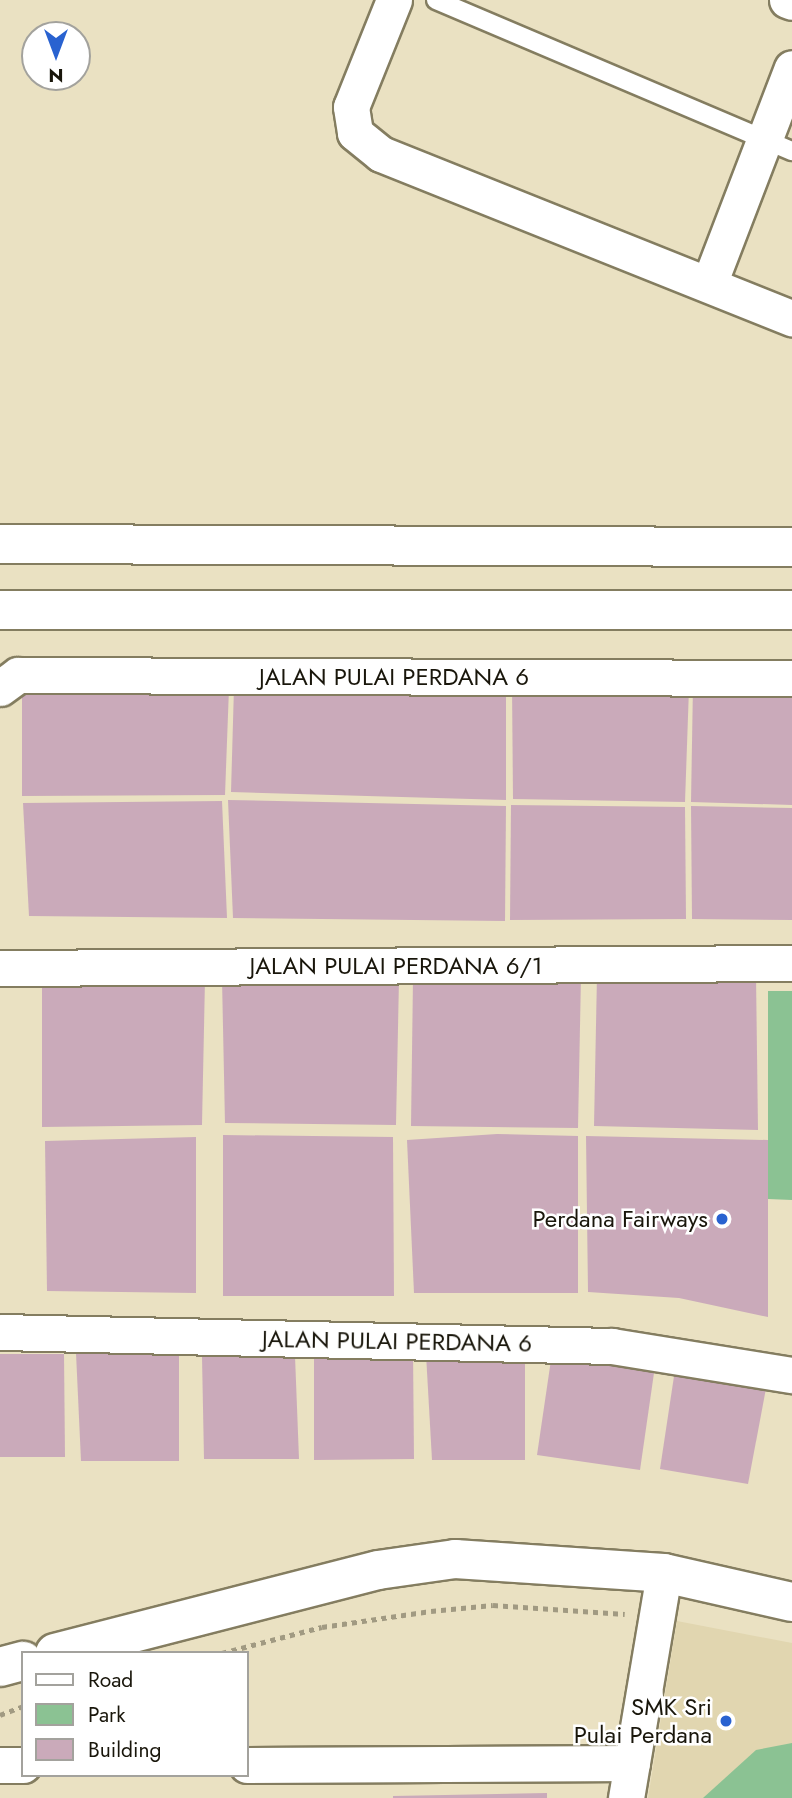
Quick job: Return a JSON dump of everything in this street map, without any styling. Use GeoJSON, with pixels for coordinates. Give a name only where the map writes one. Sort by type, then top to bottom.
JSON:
{"type":"FeatureCollection","features":[{"type":"Feature","properties":{"kind":"street"},"geometry":{"type":"LineString","coordinates":[[394,0],[351,107],[355,133],[381,154],[792,318]]}},
{"type":"Feature","properties":{"kind":"street"},"geometry":{"type":"LineString","coordinates":[[709,284],[778,145],[792,68]]}},
{"type":"Feature","properties":{"kind":"street"},"geometry":{"type":"LineString","coordinates":[[0,544],[792,547]]}},
{"type":"Feature","properties":{"kind":"street"},"geometry":{"type":"LineString","coordinates":[[0,610],[792,610]]}},
{"type":"Feature","properties":{"kind":"street","name":"JALAN PULAI PERDANA 6"},"geometry":{"type":"LineString","coordinates":[[0,688],[18,675],[792,678]]}},
{"type":"Feature","properties":{"kind":"street","name":"JALAN PULAI PERDANA 6/1"},"geometry":{"type":"LineString","coordinates":[[0,968],[792,963]]}},
{"type":"Feature","properties":{"kind":"street","name":"JALAN PULAI PERDANA 6"},"geometry":{"type":"LineString","coordinates":[[0,1332],[612,1346],[792,1375]]}},
{"type":"Feature","properties":{"kind":"street"},"geometry":{"type":"LineString","coordinates":[[63,1651],[378,1570],[455,1559],[664,1573],[792,1602]]}},
{"type":"Feature","properties":{"kind":"street"},"geometry":{"type":"LineString","coordinates":[[626,1798],[664,1573]]}},
{"type":"Feature","properties":{"kind":"street"},"geometry":{"type":"LineString","coordinates":[[0,1667],[21,1662]]}},
{"type":"Feature","properties":{"kind":"street"},"geometry":{"type":"LineString","coordinates":[[248,1765],[632,1763]]}},
{"type":"Feature","properties":{"kind":"street"},"geometry":{"type":"LineString","coordinates":[[0,1765],[21,1765]]}},
{"type":"Feature","properties":{"kind":"lane"},"geometry":{"type":"LineString","coordinates":[[436,0],[778,145]]}},
{"type":"Feature","properties":{"kind":"path"},"geometry":{"type":"LineString","coordinates":[[230,1651],[322,1627],[481,1606],[657,1616]]}},
{"type":"Feature","properties":{"kind":"path"},"geometry":{"type":"LineString","coordinates":[[0,1715],[21,1707]]}},
{"type":"Feature","properties":{"kind":"shaded area","name":"SMK Sri Pulai Perdana"},"geometry":{"type":"Polygon","coordinates":[[[677,1621],[792,1643],[792,1798],[648,1798],[677,1621]]]}},
{"type":"Feature","properties":{"kind":"green space"},"geometry":{"type":"Polygon","coordinates":[[[768,991],[792,991],[792,1200],[768,1199],[768,991]]]}},
{"type":"Feature","properties":{"kind":"green space"},"geometry":{"type":"Polygon","coordinates":[[[792,1743],[792,1798],[703,1798],[756,1750],[792,1743]]]}},
{"type":"Feature","properties":{"kind":"building"},"geometry":{"type":"Polygon","coordinates":[[[693,685],[792,686],[792,805],[691,802],[693,685]]]}},
{"type":"Feature","properties":{"kind":"building"},"geometry":{"type":"Polygon","coordinates":[[[512,686],[689,688],[685,802],[513,799],[512,686]]]}},
{"type":"Feature","properties":{"kind":"building"},"geometry":{"type":"Polygon","coordinates":[[[234,687],[506,688],[506,800],[231,792],[234,687]]]}},
{"type":"Feature","properties":{"kind":"building"},"geometry":{"type":"Polygon","coordinates":[[[229,688],[225,795],[22,796],[22,689],[229,688]]]}},
{"type":"Feature","properties":{"kind":"building"},"geometry":{"type":"Polygon","coordinates":[[[228,800],[506,806],[505,921],[233,918],[228,800]]]}},
{"type":"Feature","properties":{"kind":"building"},"geometry":{"type":"Polygon","coordinates":[[[222,801],[227,918],[29,916],[23,803],[222,801]]]}},
{"type":"Feature","properties":{"kind":"building"},"geometry":{"type":"Polygon","coordinates":[[[511,805],[685,807],[686,919],[510,920],[511,805]]]}},
{"type":"Feature","properties":{"kind":"building"},"geometry":{"type":"Polygon","coordinates":[[[691,806],[792,808],[792,920],[692,919],[691,806]]]}},
{"type":"Feature","properties":{"kind":"building"},"geometry":{"type":"Polygon","coordinates":[[[581,975],[578,1128],[411,1126],[413,979],[581,975]]]}},
{"type":"Feature","properties":{"kind":"building"},"geometry":{"type":"Polygon","coordinates":[[[597,975],[756,975],[758,1130],[594,1126],[597,975]]]}},
{"type":"Feature","properties":{"kind":"building"},"geometry":{"type":"Polygon","coordinates":[[[205,979],[202,1125],[42,1127],[42,980],[205,979]]]}},
{"type":"Feature","properties":{"kind":"building"},"geometry":{"type":"Polygon","coordinates":[[[222,979],[399,979],[396,1125],[225,1123],[222,979]]]}},
{"type":"Feature","properties":{"kind":"building"},"geometry":{"type":"Polygon","coordinates":[[[497,1134],[578,1136],[578,1293],[414,1293],[407,1140],[497,1134]]]}},
{"type":"Feature","properties":{"kind":"building"},"geometry":{"type":"Polygon","coordinates":[[[223,1135],[393,1137],[394,1296],[223,1296],[223,1135]]]}},
{"type":"Feature","properties":{"kind":"building"},"geometry":{"type":"Polygon","coordinates":[[[586,1136],[768,1140],[768,1317],[679,1298],[588,1292],[586,1136]]]}},
{"type":"Feature","properties":{"kind":"building"},"geometry":{"type":"Polygon","coordinates":[[[196,1137],[196,1293],[47,1291],[45,1141],[196,1137]]]}},
{"type":"Feature","properties":{"kind":"building"},"geometry":{"type":"Polygon","coordinates":[[[131,1350],[179,1353],[179,1461],[81,1461],[76,1353],[131,1350]]]}},
{"type":"Feature","properties":{"kind":"building"},"geometry":{"type":"Polygon","coordinates":[[[413,1351],[414,1459],[314,1460],[314,1353],[413,1351]]]}},
{"type":"Feature","properties":{"kind":"building"},"geometry":{"type":"Polygon","coordinates":[[[552,1353],[655,1366],[640,1470],[537,1455],[552,1353]]]}},
{"type":"Feature","properties":{"kind":"building"},"geometry":{"type":"Polygon","coordinates":[[[0,1354],[64,1354],[65,1457],[0,1457],[0,1354]]]}},
{"type":"Feature","properties":{"kind":"building"},"geometry":{"type":"Polygon","coordinates":[[[426,1354],[525,1358],[525,1460],[432,1460],[426,1354]]]}},
{"type":"Feature","properties":{"kind":"building"},"geometry":{"type":"Polygon","coordinates":[[[295,1356],[299,1459],[204,1459],[202,1357],[295,1356]]]}},
{"type":"Feature","properties":{"kind":"building"},"geometry":{"type":"Polygon","coordinates":[[[676,1363],[767,1383],[748,1484],[660,1469],[676,1363]]]}},
{"type":"Feature","properties":{"kind":"building"},"geometry":{"type":"Polygon","coordinates":[[[547,1793],[547,1798],[393,1798],[393,1796],[547,1793]]]}},
{"type":"Feature","properties":{"kind":"place","name":"Perdana Fairways"},"geometry":{"type":"Point","coordinates":[722,1219]}},
{"type":"Feature","properties":{"kind":"place","name":"SMK Sri Pulai Perdana"},"geometry":{"type":"Point","coordinates":[726,1721]}}]}
